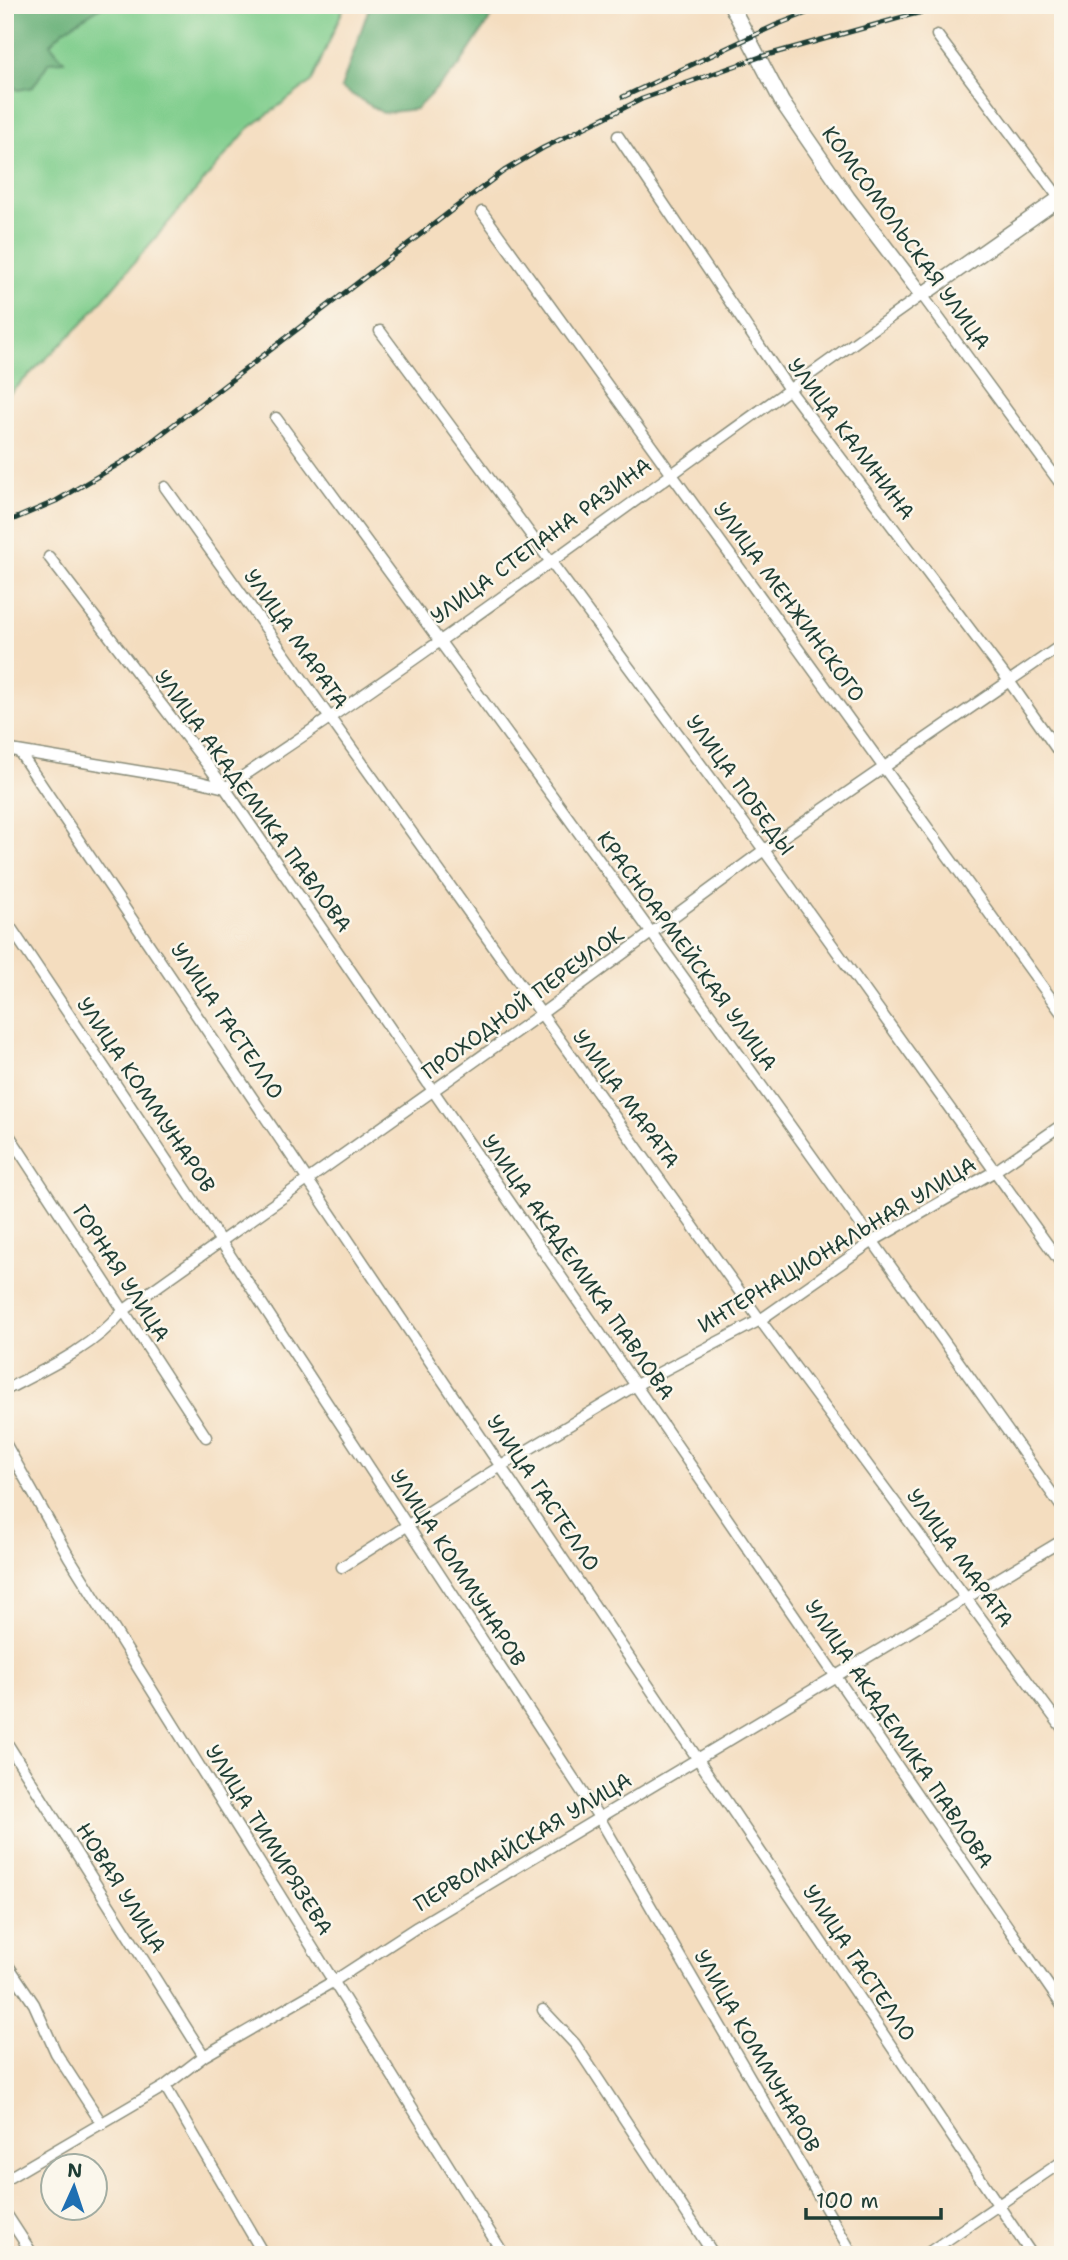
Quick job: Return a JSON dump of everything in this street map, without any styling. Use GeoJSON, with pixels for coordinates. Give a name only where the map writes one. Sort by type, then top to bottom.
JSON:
{"type":"FeatureCollection","features":[{"type":"Feature","properties":{"kind":"main road","name":"КОМСОМОЛЬСКАЯ УЛИЦА"},"geometry":{"type":"LineString","coordinates":[[731,5],[782,102],[848,198],[922,295]]}},
{"type":"Feature","properties":{"kind":"main road","name":"УЛИЦА СТЕПАНА РАЗИНА"},"geometry":{"type":"LineString","coordinates":[[922,295],[1062,199]]}},
{"type":"Feature","properties":{"kind":"street"},"geometry":{"type":"LineString","coordinates":[[937,36],[1062,199]]}},
{"type":"Feature","properties":{"kind":"street","name":"УЛИЦА КАЛИНИНА"},"geometry":{"type":"LineString","coordinates":[[618,136],[788,388],[1009,681],[1063,758]]}},
{"type":"Feature","properties":{"kind":"street","name":"УЛИЦА МЕНЖИНСКОГО"},"geometry":{"type":"LineString","coordinates":[[482,212],[1063,1015]]}},
{"type":"Feature","properties":{"kind":"street","name":"УЛИЦА СТЕПАНА РАЗИНА"},"geometry":{"type":"LineString","coordinates":[[225,789],[330,720],[788,388],[922,295]]}},
{"type":"Feature","properties":{"kind":"street","name":"КОМСОМОЛЬСКАЯ УЛИЦА"},"geometry":{"type":"LineString","coordinates":[[922,295],[1063,486]]}},
{"type":"Feature","properties":{"kind":"street","name":"УЛИЦА ПОБЕДЫ"},"geometry":{"type":"LineString","coordinates":[[380,331],[764,850],[1063,1266]]}},
{"type":"Feature","properties":{"kind":"street","name":"КРАСНОАРМЕЙСКАЯ УЛИЦА"},"geometry":{"type":"LineString","coordinates":[[276,418],[652,934],[1063,1509]]}},
{"type":"Feature","properties":{"kind":"street","name":"УЛИЦА МАРАТА"},"geometry":{"type":"LineString","coordinates":[[165,487],[760,1320],[1063,1729]]}},
{"type":"Feature","properties":{"kind":"street","name":"УЛИЦА АКАДЕМИКА ПАВЛОВА"},"geometry":{"type":"LineString","coordinates":[[49,557],[225,789],[1063,2007]]}},
{"type":"Feature","properties":{"kind":"street","name":"ПРОХОДНОЙ ПЕРЕУЛОК"},"geometry":{"type":"LineString","coordinates":[[5,1390],[54,1364],[110,1327],[122,1311],[541,1014],[764,850],[1063,644]]}},
{"type":"Feature","properties":{"kind":"street"},"geometry":{"type":"LineString","coordinates":[[5,749],[197,781],[225,789]]}},
{"type":"Feature","properties":{"kind":"street","name":"УЛИЦА ГАСТЕЛЛО"},"geometry":{"type":"LineString","coordinates":[[20,753],[310,1177],[501,1466],[1032,2255]]}},
{"type":"Feature","properties":{"kind":"street","name":"УЛИЦА КОММУНАРОВ"},"geometry":{"type":"LineString","coordinates":[[5,919],[220,1240],[600,1819],[853,2255]]}},
{"type":"Feature","properties":{"kind":"street","name":"ИНТЕРНАЦИОНАЛЬНАЯ УЛИЦА"},"geometry":{"type":"LineString","coordinates":[[342,1567],[501,1466],[636,1385],[760,1320],[873,1241],[995,1171],[1063,1124]]}},
{"type":"Feature","properties":{"kind":"street","name":"ГОРНАЯ УЛИЦА"},"geometry":{"type":"LineString","coordinates":[[5,1129],[206,1437]]}},
{"type":"Feature","properties":{"kind":"street","name":"УЛИЦА ТИМИРЯЗЕВА"},"geometry":{"type":"LineString","coordinates":[[5,1443],[69,1557],[504,2255]]}},
{"type":"Feature","properties":{"kind":"street","name":"ПЕРВОМАЙСКАЯ УЛИЦА"},"geometry":{"type":"LineString","coordinates":[[5,2180],[165,2086],[204,2056],[334,1981],[428,1920],[1063,1540]]}},
{"type":"Feature","properties":{"kind":"street","name":"НОВАЯ УЛИЦА"},"geometry":{"type":"LineString","coordinates":[[5,1740],[204,2056]]}},
{"type":"Feature","properties":{"kind":"street"},"geometry":{"type":"LineString","coordinates":[[5,1961],[34,2004],[56,2053],[102,2124]]}},
{"type":"Feature","properties":{"kind":"street"},"geometry":{"type":"LineString","coordinates":[[543,2010],[576,2044],[714,2255]]}},
{"type":"Feature","properties":{"kind":"street"},"geometry":{"type":"LineString","coordinates":[[165,2086],[264,2255]]}},
{"type":"Feature","properties":{"kind":"street"},"geometry":{"type":"LineString","coordinates":[[926,2255],[1063,2161]]}},
{"type":"Feature","properties":{"kind":"street"},"geometry":{"type":"LineString","coordinates":[[5,2212],[33,2255]]}},
{"type":"Feature","properties":{"kind":"green space"},"geometry":{"type":"Polygon","coordinates":[[[5,5],[345,5],[312,81],[248,129],[82,324],[5,398],[5,5]]]}},
{"type":"Feature","properties":{"kind":"green space"},"geometry":{"type":"Polygon","coordinates":[[[5,5],[104,5],[64,30],[50,44],[64,61],[49,62],[33,87],[18,90],[5,79],[5,5]]]}},
{"type":"Feature","properties":{"kind":"green space"},"geometry":{"type":"Polygon","coordinates":[[[370,5],[499,5],[459,66],[416,109],[383,113],[341,88],[370,5]]]}},
{"type":"Feature","properties":{"kind":"railway"},"geometry":{"type":"LineString","coordinates":[[623,97],[776,25],[827,5]]}},
{"type":"Feature","properties":{"kind":"railway"},"geometry":{"type":"LineString","coordinates":[[5,523],[56,501],[134,455],[456,207],[504,171],[543,148],[642,99],[760,57],[954,5]]}},
{"type":"Feature","properties":{"kind":"railway"},"geometry":{"type":"LineString","coordinates":[[1051,5],[1063,15]]}}]}
